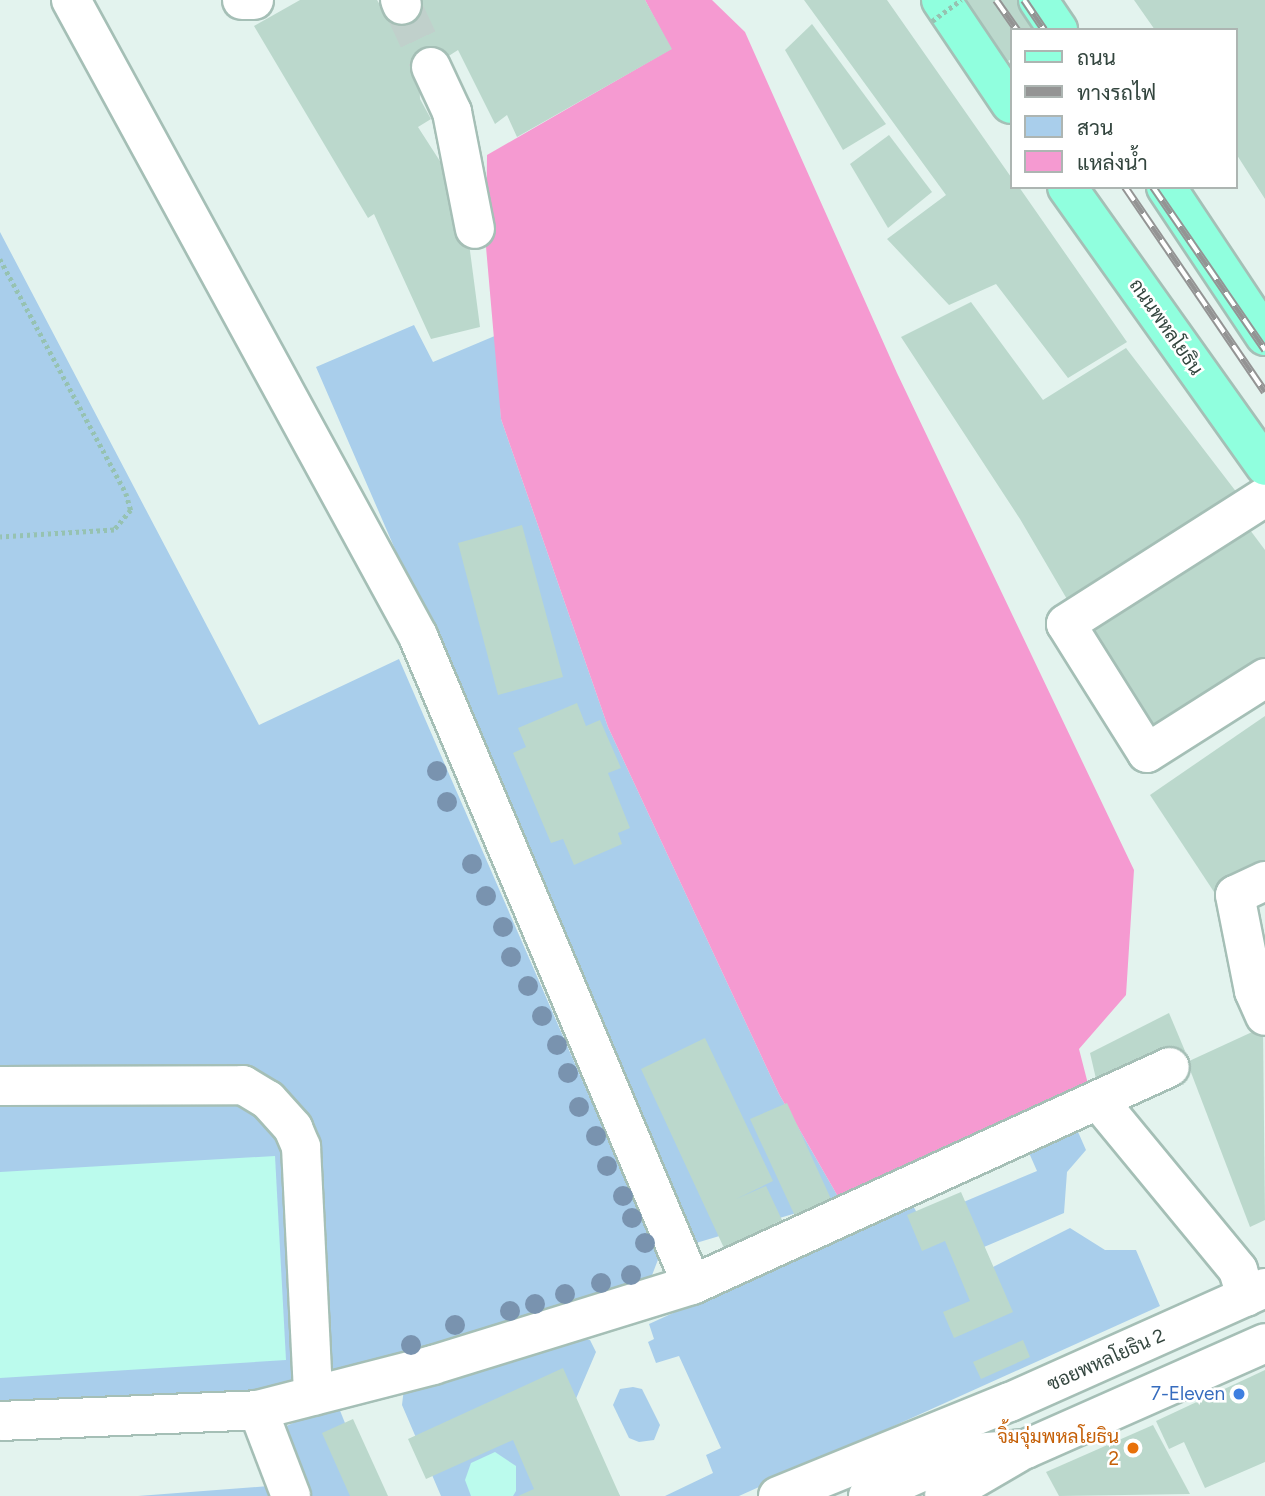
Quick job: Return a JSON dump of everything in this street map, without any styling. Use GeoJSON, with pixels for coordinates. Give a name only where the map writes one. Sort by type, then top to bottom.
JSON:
{"type":"FeatureCollection","features":[{"type":"Feature","properties":{"kind":"main road"},"geometry":{"type":"LineString","coordinates":[[1038,0],[1057,28]]}},
{"type":"Feature","properties":{"kind":"main road"},"geometry":{"type":"LineString","coordinates":[[937,10],[1010,103]]}},
{"type":"Feature","properties":{"kind":"main road","name":"ถนนพหลโยธิน"},"geometry":{"type":"LineString","coordinates":[[1068,189],[1265,466]]}},
{"type":"Feature","properties":{"kind":"main road"},"geometry":{"type":"LineString","coordinates":[[1167,189],[1265,337]]}},
{"type":"Feature","properties":{"kind":"street"},"geometry":{"type":"LineString","coordinates":[[71,0],[418,636],[692,1285]]}},
{"type":"Feature","properties":{"kind":"street"},"geometry":{"type":"LineString","coordinates":[[242,0],[254,0]]}},
{"type":"Feature","properties":{"kind":"street"},"geometry":{"type":"LineString","coordinates":[[431,67],[452,113],[475,229]]}},
{"type":"Feature","properties":{"kind":"street"},"geometry":{"type":"LineString","coordinates":[[1265,497],[1066,624],[1147,753],[1265,678]]}},
{"type":"Feature","properties":{"kind":"street"},"geometry":{"type":"LineString","coordinates":[[1265,881],[1235,895],[1254,991],[1265,1016]]}},
{"type":"Feature","properties":{"kind":"street"},"geometry":{"type":"LineString","coordinates":[[0,1422],[258,1410],[433,1365],[692,1285],[1170,1067]]}},
{"type":"Feature","properties":{"kind":"street"},"geometry":{"type":"LineString","coordinates":[[0,1086],[243,1086],[268,1100],[293,1128],[301,1147],[313,1396]]}},
{"type":"Feature","properties":{"kind":"street"},"geometry":{"type":"LineString","coordinates":[[1098,1100],[1256,1293]]}},
{"type":"Feature","properties":{"kind":"street","name":"ซอยพหลโยธิน 2"},"geometry":{"type":"LineString","coordinates":[[962,1454],[1010,1402],[1256,1293]]}},
{"type":"Feature","properties":{"kind":"street","name":"ซอยพหลโยธิน 2"},"geometry":{"type":"LineString","coordinates":[[868,1496],[962,1454],[1026,1448],[1265,1343]]}},
{"type":"Feature","properties":{"kind":"street"},"geometry":{"type":"LineString","coordinates":[[778,1496],[1010,1402]]}},
{"type":"Feature","properties":{"kind":"street"},"geometry":{"type":"LineString","coordinates":[[258,1410],[291,1496]]}},
{"type":"Feature","properties":{"kind":"street"},"geometry":{"type":"LineString","coordinates":[[944,1496],[1026,1448]]}},
{"type":"Feature","properties":{"kind":"path"},"geometry":{"type":"LineString","coordinates":[[937,10],[961,0]]}},
{"type":"Feature","properties":{"kind":"path"},"geometry":{"type":"LineString","coordinates":[[0,259],[126,493],[131,510],[114,530],[0,537]]}},
{"type":"Feature","properties":{"kind":"green space"},"geometry":{"type":"Polygon","coordinates":[[[0,232],[259,725],[399,659],[659,1257],[646,1291],[330,1373],[293,1110],[0,1078],[0,232]]]}},
{"type":"Feature","properties":{"kind":"green space"},"geometry":{"type":"Polygon","coordinates":[[[414,325],[433,362],[497,335],[501,419],[608,727],[779,1094],[840,1200],[696,1243],[316,367],[414,325]]]}},
{"type":"Feature","properties":{"kind":"green space"},"geometry":{"type":"Polygon","coordinates":[[[0,1096],[250,1100],[289,1142],[305,1379],[262,1394],[0,1413],[0,1096]]]}},
{"type":"Feature","properties":{"kind":"green space"},"geometry":{"type":"Polygon","coordinates":[[[1075,1125],[1086,1150],[1067,1172],[1064,1213],[984,1247],[993,1267],[1070,1228],[1105,1250],[1136,1250],[1160,1306],[739,1496],[665,1496],[713,1473],[706,1455],[721,1448],[679,1356],[656,1363],[648,1342],[654,1339],[649,1324],[912,1204],[921,1220],[1037,1171],[1026,1146],[1075,1125]]]}},
{"type":"Feature","properties":{"kind":"green space"},"geometry":{"type":"Polygon","coordinates":[[[575,1336],[590,1340],[596,1352],[572,1408],[620,1496],[441,1496],[402,1405],[404,1388],[575,1336]]]}},
{"type":"Feature","properties":{"kind":"green space"},"geometry":{"type":"Polygon","coordinates":[[[620,1389],[642,1389],[660,1425],[654,1440],[639,1442],[629,1438],[613,1405],[620,1389]]]}},
{"type":"Feature","properties":{"kind":"green space"},"geometry":{"type":"Polygon","coordinates":[[[337,1403],[374,1496],[304,1496],[271,1433],[337,1403]]]}},
{"type":"Feature","properties":{"kind":"green space"},"geometry":{"type":"Polygon","coordinates":[[[269,1486],[273,1496],[138,1496],[269,1486]]]}},
{"type":"Feature","properties":{"kind":"sand"},"geometry":{"type":"Polygon","coordinates":[[[275,1156],[286,1360],[0,1378],[0,1172],[275,1156]]]}},
{"type":"Feature","properties":{"kind":"sand"},"geometry":{"type":"Polygon","coordinates":[[[495,1452],[516,1466],[516,1491],[513,1496],[471,1496],[465,1480],[471,1463],[495,1452]]]}},
{"type":"Feature","properties":{"kind":"water"},"geometry":{"type":"Polygon","coordinates":[[[645,0],[712,0],[745,32],[897,373],[1134,870],[1126,995],[1079,1049],[1088,1084],[840,1200],[779,1094],[608,727],[501,419],[486,247],[487,155],[671,49],[645,0]]]}},
{"type":"Feature","properties":{"kind":"building"},"geometry":{"type":"Polygon","coordinates":[[[300,0],[377,0],[385,13],[414,0],[645,0],[672,49],[517,137],[507,115],[495,124],[458,50],[419,75],[420,99],[431,119],[418,127],[445,169],[467,228],[480,327],[431,339],[374,214],[368,218],[254,26],[300,0]]]}},
{"type":"Feature","properties":{"kind":"building"},"geometry":{"type":"Polygon","coordinates":[[[804,0],[887,0],[1010,176],[1010,189],[1020,189],[1127,342],[1068,378],[996,284],[949,305],[887,239],[946,195],[804,0]]]}},
{"type":"Feature","properties":{"kind":"building"},"geometry":{"type":"Polygon","coordinates":[[[926,0],[1053,0],[1054,28],[1010,28],[1010,60],[980,80],[926,0]]]}},
{"type":"Feature","properties":{"kind":"building"},"geometry":{"type":"Polygon","coordinates":[[[1134,0],[1265,0],[1265,199],[1237,155],[1237,28],[1154,28],[1134,0]]]}},
{"type":"Feature","properties":{"kind":"building"},"geometry":{"type":"Polygon","coordinates":[[[812,24],[886,124],[843,150],[785,50],[812,24]]]}},
{"type":"Feature","properties":{"kind":"building"},"geometry":{"type":"Polygon","coordinates":[[[889,135],[932,192],[888,228],[850,164],[889,135]]]}},
{"type":"Feature","properties":{"kind":"building"},"geometry":{"type":"Polygon","coordinates":[[[971,302],[1043,400],[1126,348],[1244,502],[1071,606],[1020,519],[901,337],[971,302]]]}},
{"type":"Feature","properties":{"kind":"building"},"geometry":{"type":"Polygon","coordinates":[[[1244,522],[1265,550],[1265,665],[1155,733],[1085,631],[1244,522]]]}},
{"type":"Feature","properties":{"kind":"building"},"geometry":{"type":"Polygon","coordinates":[[[522,525],[563,677],[498,695],[458,543],[522,525]]]}},
{"type":"Feature","properties":{"kind":"building"},"geometry":{"type":"Polygon","coordinates":[[[577,703],[586,726],[600,720],[621,768],[608,773],[630,828],[618,833],[622,844],[574,865],[563,839],[551,843],[513,753],[526,747],[518,728],[577,703]]]}},
{"type":"Feature","properties":{"kind":"building"},"geometry":{"type":"Polygon","coordinates":[[[1265,716],[1265,875],[1218,898],[1150,795],[1265,716]]]}},
{"type":"Feature","properties":{"kind":"building"},"geometry":{"type":"Polygon","coordinates":[[[1169,1013],[1185,1051],[1097,1083],[1090,1053],[1169,1013]]]}},
{"type":"Feature","properties":{"kind":"building"},"geometry":{"type":"Polygon","coordinates":[[[1263,1027],[1265,1220],[1250,1227],[1187,1062],[1263,1027]]]}},
{"type":"Feature","properties":{"kind":"building"},"geometry":{"type":"Polygon","coordinates":[[[705,1038],[773,1181],[736,1199],[766,1186],[782,1220],[724,1248],[641,1069],[705,1038]]]}},
{"type":"Feature","properties":{"kind":"building"},"geometry":{"type":"Polygon","coordinates":[[[787,1103],[831,1199],[795,1216],[750,1119],[787,1103]]]}},
{"type":"Feature","properties":{"kind":"building"},"geometry":{"type":"Polygon","coordinates":[[[961,1192],[1013,1312],[954,1338],[943,1312],[970,1301],[945,1241],[922,1251],[907,1215],[961,1192]]]}},
{"type":"Feature","properties":{"kind":"building"},"geometry":{"type":"Polygon","coordinates":[[[1023,1340],[1030,1357],[981,1379],[973,1362],[1023,1340]]]}},
{"type":"Feature","properties":{"kind":"building"},"geometry":{"type":"Polygon","coordinates":[[[563,1368],[620,1496],[518,1496],[534,1489],[513,1440],[426,1479],[408,1439],[563,1368]]]}},
{"type":"Feature","properties":{"kind":"building","name":"7-Eleven"},"geometry":{"type":"Polygon","coordinates":[[[1265,1370],[1265,1462],[1205,1488],[1184,1442],[1169,1449],[1156,1421],[1265,1370]]]}},
{"type":"Feature","properties":{"kind":"building"},"geometry":{"type":"Polygon","coordinates":[[[353,1419],[388,1496],[350,1496],[322,1433],[353,1419]]]}},
{"type":"Feature","properties":{"kind":"building","name":"จิ้มจุ่มพหลโยธิน 2"},"geometry":{"type":"Polygon","coordinates":[[[1153,1425],[1190,1494],[1059,1496],[1046,1472],[1153,1425]]]}},
{"type":"Feature","properties":{"kind":"tunnel"},"geometry":{"type":"LineString","coordinates":[[402,5],[431,67]]}},
{"type":"Feature","properties":{"kind":"railway"},"geometry":{"type":"LineString","coordinates":[[996,0],[1016,28]]}},
{"type":"Feature","properties":{"kind":"railway"},"geometry":{"type":"LineString","coordinates":[[1024,0],[1043,28]]}},
{"type":"Feature","properties":{"kind":"railway"},"geometry":{"type":"LineString","coordinates":[[1126,189],[1265,392]]}},
{"type":"Feature","properties":{"kind":"railway"},"geometry":{"type":"LineString","coordinates":[[1154,189],[1265,350]]}},
{"type":"Feature","properties":{"kind":"place","name":"7-Eleven"},"geometry":{"type":"Point","coordinates":[1239,1394]}},
{"type":"Feature","properties":{"kind":"place","name":"จิ้มจุ่มพหลโยธิน 2"},"geometry":{"type":"Point","coordinates":[1133,1448]}}]}
